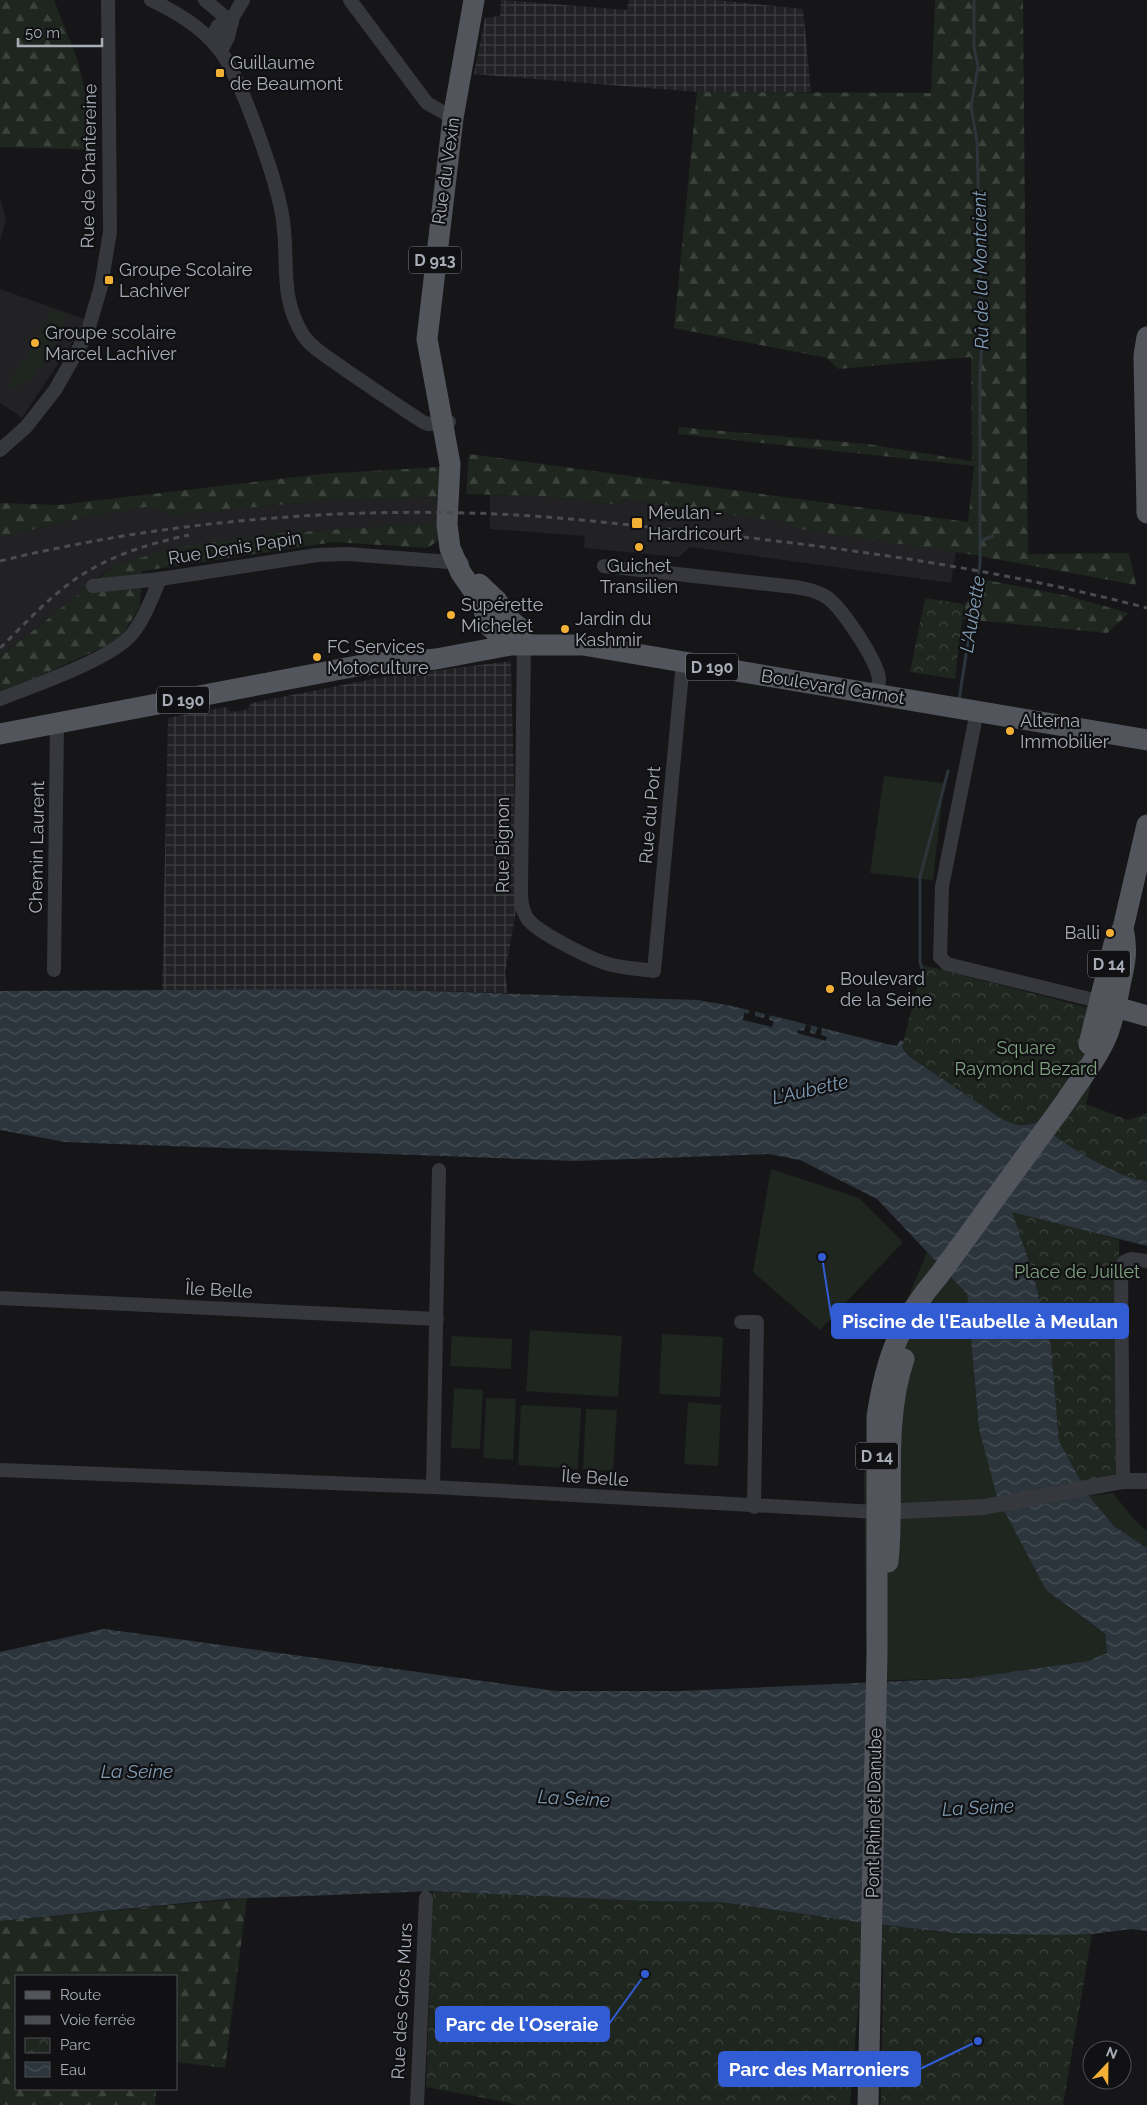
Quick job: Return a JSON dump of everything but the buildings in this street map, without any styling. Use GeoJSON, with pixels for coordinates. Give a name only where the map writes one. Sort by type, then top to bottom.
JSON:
{"type":"FeatureCollection","features":[{"type":"Feature","properties":{"kind":"main road","name":"Rue du Vexin"},"geometry":{"type":"LineString","coordinates":[[474,0],[453,118],[427,325],[427,339],[446,422],[450,470],[448,541],[461,563],[497,602],[503,635]]}},
{"type":"Feature","properties":{"kind":"main road"},"geometry":{"type":"LineString","coordinates":[[1147,337],[1144,356],[1147,513]]}},
{"type":"Feature","properties":{"kind":"main road","name":"Boulevard Carnot"},"geometry":{"type":"LineString","coordinates":[[503,635],[549,634],[583,645],[971,710]]}},
{"type":"Feature","properties":{"kind":"main road","name":"D 190"},"geometry":{"type":"LineString","coordinates":[[0,734],[365,665],[436,659],[503,635]]}},
{"type":"Feature","properties":{"kind":"main road","name":"D 190"},"geometry":{"type":"LineString","coordinates":[[971,710],[1147,740]]}},
{"type":"Feature","properties":{"kind":"main road","name":"D 14"},"geometry":{"type":"LineString","coordinates":[[883,1512],[890,1482],[894,1418],[900,1369],[909,1341],[940,1274],[1054,1117],[1084,1072],[1092,1064],[1106,1038],[1109,1004],[1127,946],[1123,928],[1147,826]]}},
{"type":"Feature","properties":{"kind":"main road"},"geometry":{"type":"LineString","coordinates":[[1109,1004],[1147,1016]]}},
{"type":"Feature","properties":{"kind":"main road","name":"Pont Rhin et Danube"},"geometry":{"type":"LineString","coordinates":[[868,2105],[878,1654],[891,1532],[883,1512]]}},
{"type":"Feature","properties":{"kind":"street","name":"Rue de Chantereine"},"geometry":{"type":"LineString","coordinates":[[0,450],[26,427],[55,390],[87,334],[101,286],[110,232],[108,0]]}},
{"type":"Feature","properties":{"kind":"street"},"geometry":{"type":"LineString","coordinates":[[150,0],[183,17],[211,40],[221,51],[246,104],[277,191],[283,220],[287,295],[294,317],[305,337],[323,354],[423,422],[428,424],[446,422]]}},
{"type":"Feature","properties":{"kind":"street"},"geometry":{"type":"LineString","coordinates":[[205,0],[231,20]]}},
{"type":"Feature","properties":{"kind":"street"},"geometry":{"type":"LineString","coordinates":[[221,51],[231,20],[243,0]]}},
{"type":"Feature","properties":{"kind":"street"},"geometry":{"type":"LineString","coordinates":[[350,0],[427,103],[453,118]]}},
{"type":"Feature","properties":{"kind":"street"},"geometry":{"type":"LineString","coordinates":[[211,40],[218,26],[231,20]]}},
{"type":"Feature","properties":{"kind":"street","name":"Rue Denis Papin"},"geometry":{"type":"LineString","coordinates":[[0,699],[112,652],[132,634],[146,610],[160,579],[317,555],[348,554],[461,563]]}},
{"type":"Feature","properties":{"kind":"street"},"geometry":{"type":"LineString","coordinates":[[604,566],[795,587],[818,593],[836,607],[868,654],[879,680],[876,694]]}},
{"type":"Feature","properties":{"kind":"street"},"geometry":{"type":"LineString","coordinates":[[93,586],[160,579]]}},
{"type":"Feature","properties":{"kind":"street","name":"Rue Bignon"},"geometry":{"type":"LineString","coordinates":[[503,635],[522,906],[526,917],[534,926],[584,954],[607,963],[654,971]]}},
{"type":"Feature","properties":{"kind":"street","name":"Rue du Port"},"geometry":{"type":"LineString","coordinates":[[654,971],[682,662]]}},
{"type":"Feature","properties":{"kind":"street"},"geometry":{"type":"LineString","coordinates":[[971,710],[942,888],[939,952],[943,961],[947,964],[1109,1004]]}},
{"type":"Feature","properties":{"kind":"street","name":"Chemin Laurent"},"geometry":{"type":"LineString","coordinates":[[54,970],[57,724]]}},
{"type":"Feature","properties":{"kind":"street"},"geometry":{"type":"LineString","coordinates":[[433,1487],[439,1170]]}},
{"type":"Feature","properties":{"kind":"street"},"geometry":{"type":"LineString","coordinates":[[1123,1481],[1121,1269],[1124,1262],[1131,1259],[1147,1261]]}},
{"type":"Feature","properties":{"kind":"street","name":"Île Belle"},"geometry":{"type":"LineString","coordinates":[[0,1298],[437,1319]]}},
{"type":"Feature","properties":{"kind":"street"},"geometry":{"type":"LineString","coordinates":[[741,1322],[757,1322],[754,1507]]}},
{"type":"Feature","properties":{"kind":"street","name":"Île Belle"},"geometry":{"type":"LineString","coordinates":[[0,1470],[433,1487],[754,1507],[883,1512]]}},
{"type":"Feature","properties":{"kind":"street"},"geometry":{"type":"LineString","coordinates":[[883,1512],[984,1507],[1100,1487],[1123,1481],[1147,1480]]}},
{"type":"Feature","properties":{"kind":"street","name":"Rue des Gros Murs"},"geometry":{"type":"LineString","coordinates":[[417,2105],[426,1898]]}},
{"type":"Feature","properties":{"kind":"shaded area"},"geometry":{"type":"Polygon","coordinates":[[[501,0],[627,10],[629,0],[716,0],[803,9],[811,92],[697,92],[474,74],[485,18],[500,16],[501,0]]]}},
{"type":"Feature","properties":{"kind":"shaded area"},"geometry":{"type":"Polygon","coordinates":[[[0,198],[6,218],[0,242],[0,198]]]}},
{"type":"Feature","properties":{"kind":"shaded area","name":"Groupe scolaire Marcel Lachiver"},"geometry":{"type":"Polygon","coordinates":[[[0,289],[87,320],[22,418],[0,403],[0,289]]]}},
{"type":"Feature","properties":{"kind":"shaded area"},"geometry":{"type":"Polygon","coordinates":[[[490,495],[539,496],[619,505],[620,500],[662,504],[675,508],[786,522],[793,528],[956,552],[951,583],[690,547],[679,557],[584,548],[585,536],[490,529],[490,495]]]}},
{"type":"Feature","properties":{"kind":"shaded area"},"geometry":{"type":"Polygon","coordinates":[[[441,497],[442,522],[271,534],[114,566],[96,579],[89,594],[52,615],[0,657],[0,537],[96,515],[146,507],[173,515],[320,501],[441,497]]]}},
{"type":"Feature","properties":{"kind":"shaded area"},"geometry":{"type":"Polygon","coordinates":[[[511,661],[517,905],[505,973],[508,993],[368,989],[162,991],[168,718],[226,707],[231,712],[247,710],[251,703],[383,677],[511,661]]]}},
{"type":"Feature","properties":{"kind":"green space"},"geometry":{"type":"Polygon","coordinates":[[[0,0],[54,0],[78,61],[98,150],[0,147],[0,0]]]}},
{"type":"Feature","properties":{"kind":"green space"},"geometry":{"type":"Polygon","coordinates":[[[935,0],[1023,0],[1028,554],[1129,553],[1136,585],[974,555],[793,528],[786,522],[675,508],[662,504],[621,500],[620,505],[539,496],[466,494],[469,454],[968,522],[974,466],[678,434],[679,427],[867,444],[972,461],[971,357],[838,369],[827,358],[674,328],[697,92],[931,93],[935,0]]]}},
{"type":"Feature","properties":{"kind":"green space"},"geometry":{"type":"Polygon","coordinates":[[[53,310],[67,315],[44,362],[27,382],[17,387],[6,387],[24,358],[26,359],[35,345],[33,343],[53,310]]]}},
{"type":"Feature","properties":{"kind":"green space"},"geometry":{"type":"Polygon","coordinates":[[[439,467],[441,497],[320,501],[173,515],[146,507],[96,515],[0,537],[0,503],[58,505],[321,474],[439,467]]]}},
{"type":"Feature","properties":{"kind":"green space"},"geometry":{"type":"Polygon","coordinates":[[[442,522],[439,540],[427,548],[334,542],[142,571],[140,607],[119,640],[0,694],[0,657],[114,566],[172,548],[271,534],[442,522]]]}},
{"type":"Feature","properties":{"kind":"green space"},"geometry":{"type":"Polygon","coordinates":[[[981,579],[1068,596],[1129,613],[1107,633],[963,619],[965,603],[974,594],[981,579]]]}},
{"type":"Feature","properties":{"kind":"green space"},"geometry":{"type":"Polygon","coordinates":[[[925,598],[964,604],[955,679],[910,672],[925,598]]]}},
{"type":"Feature","properties":{"kind":"green space"},"geometry":{"type":"Polygon","coordinates":[[[884,776],[944,783],[933,880],[870,873],[884,776]]]}},
{"type":"Feature","properties":{"kind":"green space","name":"Square Raymond Bezard"},"geometry":{"type":"Polygon","coordinates":[[[923,965],[1109,1013],[1086,1104],[1128,1120],[1147,1113],[1147,1181],[1121,1174],[1090,1158],[1037,1122],[1019,1125],[1002,1119],[907,1055],[902,1047],[923,965]]]}},
{"type":"Feature","properties":{"kind":"green space"},"geometry":{"type":"Polygon","coordinates":[[[771,1169],[859,1198],[903,1242],[820,1330],[753,1272],[771,1169]]]}},
{"type":"Feature","properties":{"kind":"green space","name":"Place de Juillet"},"geometry":{"type":"Polygon","coordinates":[[[1015,1211],[1119,1240],[1119,1470],[1110,1478],[1081,1483],[1059,1441],[1051,1346],[1012,1215],[1012,1212],[1015,1211]]]}},
{"type":"Feature","properties":{"kind":"green space"},"geometry":{"type":"Polygon","coordinates":[[[927,1252],[967,1294],[979,1429],[1046,1590],[1105,1635],[1107,1654],[1088,1661],[969,1678],[867,1681],[864,1476],[878,1370],[927,1252]]]}},
{"type":"Feature","properties":{"kind":"green space"},"geometry":{"type":"Polygon","coordinates":[[[530,1330],[622,1336],[618,1397],[526,1391],[530,1330]]]}},
{"type":"Feature","properties":{"kind":"green space"},"geometry":{"type":"Polygon","coordinates":[[[662,1334],[723,1337],[720,1397],[659,1394],[662,1334]]]}},
{"type":"Feature","properties":{"kind":"green space"},"geometry":{"type":"Polygon","coordinates":[[[452,1336],[512,1339],[511,1369],[450,1366],[452,1336]]]}},
{"type":"Feature","properties":{"kind":"green space"},"geometry":{"type":"Polygon","coordinates":[[[454,1388],[483,1390],[480,1449],[451,1448],[454,1388]]]}},
{"type":"Feature","properties":{"kind":"green space"},"geometry":{"type":"Polygon","coordinates":[[[486,1398],[516,1399],[513,1460],[483,1458],[486,1398]]]}},
{"type":"Feature","properties":{"kind":"green space"},"geometry":{"type":"Polygon","coordinates":[[[688,1402],[721,1405],[718,1466],[684,1464],[688,1402]]]}},
{"type":"Feature","properties":{"kind":"green space"},"geometry":{"type":"Polygon","coordinates":[[[521,1405],[581,1408],[578,1469],[518,1465],[521,1405]]]}},
{"type":"Feature","properties":{"kind":"green space"},"geometry":{"type":"Polygon","coordinates":[[[586,1409],[617,1410],[613,1471],[583,1469],[586,1409]]]}},
{"type":"Feature","properties":{"kind":"green space"},"geometry":{"type":"Polygon","coordinates":[[[1113,1493],[1133,1518],[1147,1531],[1147,1548],[1114,1526],[1089,1496],[1113,1493]]]}},
{"type":"Feature","properties":{"kind":"green space"},"geometry":{"type":"Polygon","coordinates":[[[433,1891],[644,1901],[720,1902],[865,1923],[850,2105],[520,2105],[426,2087],[433,1891]]]}},
{"type":"Feature","properties":{"kind":"green space"},"geometry":{"type":"Polygon","coordinates":[[[247,1898],[225,2068],[178,2062],[178,1975],[15,1975],[15,2090],[156,2090],[155,2105],[0,2105],[0,1921],[247,1898]]]}},
{"type":"Feature","properties":{"kind":"green space"},"geometry":{"type":"Polygon","coordinates":[[[881,1925],[955,1933],[1092,1934],[1063,2105],[881,2105],[883,1976],[881,1925]]]}},
{"type":"Feature","properties":{"kind":"water","name":"La Seine"},"geometry":{"type":"Polygon","coordinates":[[[368,989],[698,1000],[732,1006],[891,1045],[897,1046],[900,1040],[904,1042],[902,1047],[907,1055],[1002,1119],[1019,1125],[1037,1122],[1089,1158],[1121,1174],[1147,1181],[1147,1246],[1012,1212],[1033,1274],[1051,1346],[1059,1441],[1089,1496],[1114,1526],[1147,1548],[1147,1931],[1131,1929],[1092,1934],[1059,1935],[955,1933],[865,1923],[720,1902],[644,1901],[433,1891],[226,1899],[0,1921],[0,1652],[104,1629],[556,1691],[681,1691],[969,1678],[1088,1661],[1107,1653],[1105,1634],[1046,1590],[997,1497],[979,1429],[967,1294],[877,1199],[800,1160],[768,1154],[574,1161],[65,1142],[0,1130],[0,991],[368,989]]]}},
{"type":"Feature","properties":{"kind":"pier"},"geometry":{"type":"Polygon","coordinates":[[[750,1010],[755,1011],[755,1016],[764,1018],[765,1014],[770,1015],[769,1020],[774,1021],[772,1027],[743,1020],[744,1013],[748,1014],[750,1010]]]}},
{"type":"Feature","properties":{"kind":"pier"},"geometry":{"type":"Polygon","coordinates":[[[806,1024],[811,1026],[810,1033],[815,1034],[818,1027],[822,1028],[821,1035],[827,1037],[826,1041],[797,1033],[798,1030],[804,1031],[806,1024]]]}},
{"type":"Feature","properties":{"kind":"waterway","name":"Rû de la Montcient"},"geometry":{"type":"LineString","coordinates":[[959,700],[980,564],[980,375],[982,339],[977,141],[971,107],[978,66],[974,47],[974,0]]}},
{"type":"Feature","properties":{"kind":"waterway","name":"L'Aubette"},"geometry":{"type":"LineString","coordinates":[[980,541],[993,536]]}},
{"type":"Feature","properties":{"kind":"waterway","name":"L'Aubette"},"geometry":{"type":"LineString","coordinates":[[921,984],[925,978],[920,962],[920,877],[948,771]]}},
{"type":"Feature","properties":{"kind":"railway"},"geometry":{"type":"LineString","coordinates":[[0,561],[122,536],[247,520],[373,513],[497,514],[549,517],[762,539],[873,554],[1038,582],[1147,608]]}},
{"type":"Feature","properties":{"kind":"railway"},"geometry":{"type":"LineString","coordinates":[[0,648],[51,598],[83,574],[127,553],[189,535]]}},
{"type":"Feature","properties":{"kind":"place","name":"Guillaume de Beaumont"},"geometry":{"type":"Point","coordinates":[220,73]}},
{"type":"Feature","properties":{"kind":"place","name":"Groupe Scolaire Lachiver"},"geometry":{"type":"Point","coordinates":[109,280]}},
{"type":"Feature","properties":{"kind":"place","name":"Groupe scolaire Marcel Lachiver"},"geometry":{"type":"Point","coordinates":[35,343]}},
{"type":"Feature","properties":{"kind":"place","name":"Meulan - Hardricourt"},"geometry":{"type":"Point","coordinates":[637,523]}},
{"type":"Feature","properties":{"kind":"place","name":"Guichet Transilien"},"geometry":{"type":"Point","coordinates":[639,547]}},
{"type":"Feature","properties":{"kind":"place","name":"Supérette Michelet"},"geometry":{"type":"Point","coordinates":[451,615]}},
{"type":"Feature","properties":{"kind":"place","name":"Jardin du Kashmir"},"geometry":{"type":"Point","coordinates":[565,629]}},
{"type":"Feature","properties":{"kind":"place","name":"FC Services Motoculture"},"geometry":{"type":"Point","coordinates":[317,657]}},
{"type":"Feature","properties":{"kind":"place","name":"Alterna Immobilier"},"geometry":{"type":"Point","coordinates":[1010,731]}},
{"type":"Feature","properties":{"kind":"place","name":"Balli"},"geometry":{"type":"Point","coordinates":[1110,933]}},
{"type":"Feature","properties":{"kind":"place","name":"Boulevard de la Seine"},"geometry":{"type":"Point","coordinates":[830,989]}},
{"type":"Feature","properties":{"kind":"place","name":"Piscine de l'Eaubelle à Meulan"},"geometry":{"type":"Point","coordinates":[822,1257]}},
{"type":"Feature","properties":{"kind":"place","name":"Parc de l'Oseraie"},"geometry":{"type":"Point","coordinates":[645,1974]}},
{"type":"Feature","properties":{"kind":"place","name":"Parc des Marroniers"},"geometry":{"type":"Point","coordinates":[978,2041]}}]}
